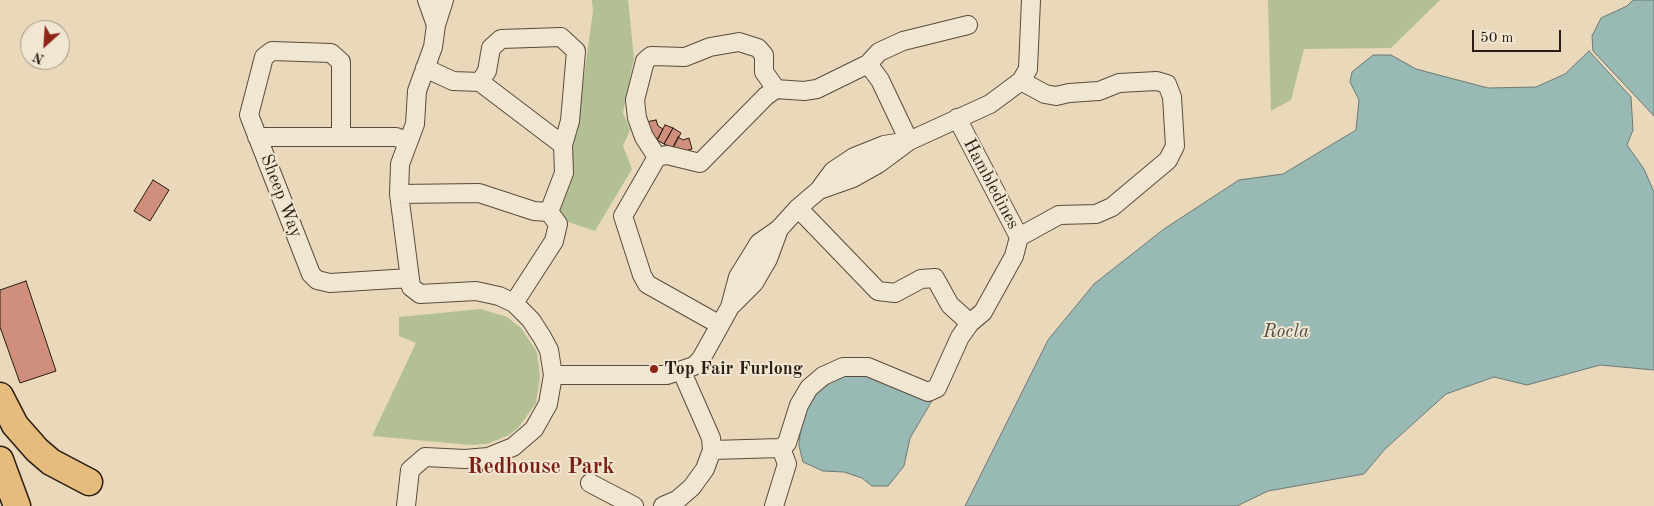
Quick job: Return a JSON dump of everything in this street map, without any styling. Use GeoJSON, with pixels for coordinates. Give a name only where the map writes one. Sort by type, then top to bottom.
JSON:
{"type":"FeatureCollection","features":[{"type":"Feature","properties":{"kind":"highway"},"geometry":{"type":"LineString","coordinates":[[0,396],[15,425],[37,450],[52,462],[89,482]]}},
{"type":"Feature","properties":{"kind":"highway"},"geometry":{"type":"LineString","coordinates":[[0,460],[17,506]]}},
{"type":"Feature","properties":{"kind":"street"},"geometry":{"type":"LineString","coordinates":[[427,0],[436,25]]}},
{"type":"Feature","properties":{"kind":"street"},"geometry":{"type":"LineString","coordinates":[[406,506],[410,470],[425,457],[465,459],[488,457],[513,447],[534,429],[548,404],[553,374],[549,350],[542,337],[531,320],[514,304],[498,296],[476,291],[420,294],[413,290],[400,194],[400,164],[414,124],[417,90],[433,47],[436,25],[444,0]]}},
{"type":"Feature","properties":{"kind":"street"},"geometry":{"type":"LineString","coordinates":[[553,374],[667,375],[682,372],[694,366],[701,358],[720,326],[730,307],[738,277],[759,243],[779,230],[798,208],[818,190],[853,178],[909,141],[990,104],[1021,81],[1028,69],[1031,0]]}},
{"type":"Feature","properties":{"kind":"street"},"geometry":{"type":"LineString","coordinates":[[720,326],[647,284],[642,275],[623,216],[657,157],[666,155],[700,163],[766,96],[776,89],[817,90],[868,64],[880,52],[903,41],[968,25]]}},
{"type":"Feature","properties":{"kind":"street"},"geometry":{"type":"LineString","coordinates":[[480,82],[487,70],[491,48],[502,39],[561,38],[576,51],[570,121],[563,145],[564,173],[549,212]]}},
{"type":"Feature","properties":{"kind":"street"},"geometry":{"type":"LineString","coordinates":[[657,157],[644,137],[637,118],[635,100],[645,61],[651,56],[685,57],[710,48],[739,42],[758,48],[764,55],[764,72],[776,89]]}},
{"type":"Feature","properties":{"kind":"street"},"geometry":{"type":"LineString","coordinates":[[257,137],[249,115],[264,57],[272,51],[331,53],[341,62],[342,136]]}},
{"type":"Feature","properties":{"kind":"street"},"geometry":{"type":"LineString","coordinates":[[868,64],[880,80],[909,141]]}},
{"type":"Feature","properties":{"kind":"street"},"geometry":{"type":"LineString","coordinates":[[425,68],[454,81],[480,82],[563,145]]}},
{"type":"Feature","properties":{"kind":"street"},"geometry":{"type":"LineString","coordinates":[[1019,237],[1059,215],[1096,214],[1112,207],[1168,160],[1175,146],[1172,97],[1167,84],[1158,81],[1119,83],[1099,91],[1069,92],[1056,96],[1045,94],[1021,81]]}},
{"type":"Feature","properties":{"kind":"street","name":"Hambledines"},"geometry":{"type":"LineString","coordinates":[[784,446],[799,404],[809,388],[823,376],[843,367],[868,367],[928,392],[937,388],[960,336],[970,323],[983,312],[1014,256],[1019,237],[957,118]]}},
{"type":"Feature","properties":{"kind":"street","name":"Sheep Way"},"geometry":{"type":"LineString","coordinates":[[408,142],[396,137],[257,137],[311,274],[317,280],[330,283],[410,278]]}},
{"type":"Feature","properties":{"kind":"street"},"geometry":{"type":"LineString","coordinates":[[400,194],[479,193],[534,210],[549,212],[558,224],[554,241],[514,304]]}},
{"type":"Feature","properties":{"kind":"street"},"geometry":{"type":"LineString","coordinates":[[798,208],[878,291],[895,293],[922,279],[935,278],[950,305],[970,323]]}},
{"type":"Feature","properties":{"kind":"street"},"geometry":{"type":"LineString","coordinates":[[663,506],[677,500],[692,487],[705,469],[712,450],[712,438],[682,372]]}},
{"type":"Feature","properties":{"kind":"street"},"geometry":{"type":"LineString","coordinates":[[712,450],[784,446],[787,464],[774,506]]}},
{"type":"Feature","properties":{"kind":"street"},"geometry":{"type":"LineString","coordinates":[[590,483],[634,506]]}},
{"type":"Feature","properties":{"kind":"green space"},"geometry":{"type":"Polygon","coordinates":[[[592,0],[628,0],[634,58],[623,113],[630,130],[623,146],[632,169],[595,231],[554,217],[577,127],[593,11],[592,0]]]}},
{"type":"Feature","properties":{"kind":"green space"},"geometry":{"type":"Polygon","coordinates":[[[1268,0],[1440,0],[1391,48],[1304,49],[1291,100],[1271,111],[1268,0]]]}},
{"type":"Feature","properties":{"kind":"green space"},"geometry":{"type":"Polygon","coordinates":[[[481,309],[507,317],[521,328],[537,352],[540,377],[536,403],[518,428],[509,435],[487,444],[470,445],[372,436],[416,343],[399,336],[399,317],[481,309]]]}},
{"type":"Feature","properties":{"kind":"water"},"geometry":{"type":"Polygon","coordinates":[[[1633,0],[1654,0],[1654,116],[1593,51],[1592,36],[1601,18],[1627,6],[1633,0]]]}},
{"type":"Feature","properties":{"kind":"water","name":"Rocla"},"geometry":{"type":"Polygon","coordinates":[[[1589,51],[1631,97],[1633,130],[1627,145],[1644,169],[1654,192],[1654,370],[1600,365],[1527,385],[1494,377],[1446,394],[1385,449],[1364,474],[1268,491],[1237,506],[965,506],[1048,340],[1094,284],[1164,229],[1239,180],[1283,174],[1356,130],[1359,100],[1350,82],[1352,72],[1373,55],[1391,55],[1416,69],[1488,88],[1536,87],[1565,74],[1589,51]]]}},
{"type":"Feature","properties":{"kind":"water"},"geometry":{"type":"Polygon","coordinates":[[[842,371],[881,374],[933,399],[910,438],[904,466],[888,486],[872,486],[862,478],[844,472],[823,471],[803,462],[799,446],[802,411],[818,382],[842,371]]]}},
{"type":"Feature","properties":{"kind":"building"},"geometry":{"type":"Polygon","coordinates":[[[656,120],[658,126],[663,129],[658,139],[648,133],[646,122],[656,120]]]}},
{"type":"Feature","properties":{"kind":"building"},"geometry":{"type":"Polygon","coordinates":[[[665,125],[673,128],[664,144],[657,140],[665,125]]]}},
{"type":"Feature","properties":{"kind":"building"},"geometry":{"type":"Polygon","coordinates":[[[673,128],[681,133],[673,148],[664,144],[673,128]]]}},
{"type":"Feature","properties":{"kind":"building"},"geometry":{"type":"Polygon","coordinates":[[[678,137],[683,140],[689,138],[692,149],[682,152],[673,147],[678,137]]]}},
{"type":"Feature","properties":{"kind":"building"},"geometry":{"type":"Polygon","coordinates":[[[153,180],[169,190],[150,221],[134,211],[153,180]]]}},
{"type":"Feature","properties":{"kind":"building"},"geometry":{"type":"Polygon","coordinates":[[[26,281],[56,371],[20,383],[0,327],[0,290],[26,281]]]}},
{"type":"Feature","properties":{"kind":"place","name":"Top Fair Furlong"},"geometry":{"type":"Point","coordinates":[654,369]}},
{"type":"Feature","properties":{"kind":"district","name":"Redhouse Park"},"geometry":{"type":"Point","coordinates":[541,467]}}]}
